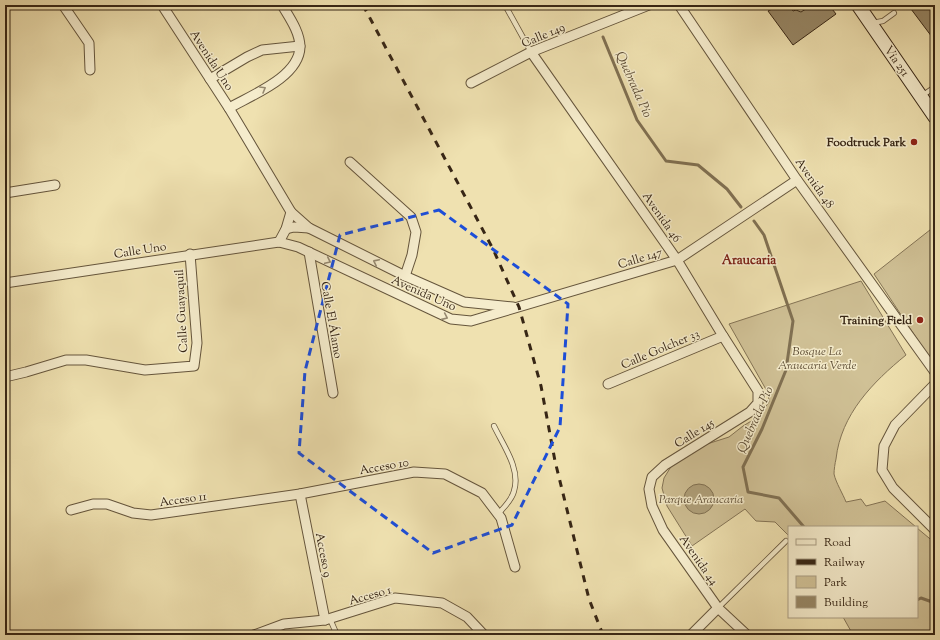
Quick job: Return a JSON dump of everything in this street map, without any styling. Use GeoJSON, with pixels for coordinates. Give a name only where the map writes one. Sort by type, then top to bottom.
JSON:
{"type":"FeatureCollection","features":[{"type":"Feature","properties":{"kind":"main road","name":"Vía 251"},"geometry":{"type":"LineString","coordinates":[[858,5],[935,117]]}},
{"type":"Feature","properties":{"kind":"street"},"geometry":{"type":"LineString","coordinates":[[63,5],[89,43],[90,70]]}},
{"type":"Feature","properties":{"kind":"street","name":"Avenida Uno"},"geometry":{"type":"LineString","coordinates":[[162,5],[229,108],[291,212],[309,228],[405,276],[464,302],[518,307]]}},
{"type":"Feature","properties":{"kind":"street"},"geometry":{"type":"LineString","coordinates":[[229,108],[276,82],[288,73],[298,58],[300,46],[295,27],[282,5]]}},
{"type":"Feature","properties":{"kind":"street","name":"Calle 149"},"geometry":{"type":"LineString","coordinates":[[470,83],[531,52],[649,5]]}},
{"type":"Feature","properties":{"kind":"street","name":"Avenida 48"},"geometry":{"type":"LineString","coordinates":[[680,5],[797,180],[935,372]]}},
{"type":"Feature","properties":{"kind":"street"},"geometry":{"type":"LineString","coordinates":[[210,79],[262,50],[300,46]]}},
{"type":"Feature","properties":{"kind":"street","name":"Avenida 46"},"geometry":{"type":"LineString","coordinates":[[531,52],[677,260],[758,391],[758,403]]}},
{"type":"Feature","properties":{"kind":"street"},"geometry":{"type":"LineString","coordinates":[[350,162],[411,217],[416,232],[412,255],[405,276]]}},
{"type":"Feature","properties":{"kind":"street","name":"Calle 147"},"geometry":{"type":"LineString","coordinates":[[518,307],[677,260],[797,180]]}},
{"type":"Feature","properties":{"kind":"street"},"geometry":{"type":"LineString","coordinates":[[5,193],[55,185]]}},
{"type":"Feature","properties":{"kind":"street"},"geometry":{"type":"LineString","coordinates":[[279,242],[285,231],[291,212]]}},
{"type":"Feature","properties":{"kind":"street"},"geometry":{"type":"LineString","coordinates":[[285,231],[294,228],[309,228]]}},
{"type":"Feature","properties":{"kind":"street"},"geometry":{"type":"LineString","coordinates":[[285,231],[287,238],[298,247]]}},
{"type":"Feature","properties":{"kind":"street","name":"Avenida Uno"},"geometry":{"type":"LineString","coordinates":[[279,242],[298,247],[451,320],[471,321],[518,307]]}},
{"type":"Feature","properties":{"kind":"street","name":"Calle Uno"},"geometry":{"type":"LineString","coordinates":[[5,283],[190,254],[279,242]]}},
{"type":"Feature","properties":{"kind":"street","name":"Calle El Álamo"},"geometry":{"type":"LineString","coordinates":[[308,252],[333,393]]}},
{"type":"Feature","properties":{"kind":"street","name":"Calle Guayaquil"},"geometry":{"type":"LineString","coordinates":[[5,377],[66,360],[86,360],[145,370],[194,366],[197,343],[190,254]]}},
{"type":"Feature","properties":{"kind":"street","name":"Calle Golcher 33"},"geometry":{"type":"LineString","coordinates":[[608,384],[723,336]]}},
{"type":"Feature","properties":{"kind":"street"},"geometry":{"type":"LineString","coordinates":[[935,384],[895,425],[884,446],[882,470],[894,488],[935,530]]}},
{"type":"Feature","properties":{"kind":"street","name":"Calle 145"},"geometry":{"type":"LineString","coordinates":[[649,489],[652,477],[665,465],[750,412],[758,403]]}},
{"type":"Feature","properties":{"kind":"street","name":"Acceso 10"},"geometry":{"type":"LineString","coordinates":[[300,494],[414,472],[445,474],[482,493],[501,518],[516,567]]}},
{"type":"Feature","properties":{"kind":"street","name":"Avenida 44"},"geometry":{"type":"LineString","coordinates":[[649,489],[652,506],[663,530],[718,608],[746,635]]}},
{"type":"Feature","properties":{"kind":"street","name":"Acceso 11"},"geometry":{"type":"LineString","coordinates":[[71,510],[93,504],[107,504],[134,513],[151,515],[300,494]]}},
{"type":"Feature","properties":{"kind":"street","name":"Acceso 9"},"geometry":{"type":"LineString","coordinates":[[300,494],[327,620]]}},
{"type":"Feature","properties":{"kind":"street","name":"Acceso 1"},"geometry":{"type":"LineString","coordinates":[[254,635],[284,624],[327,620],[395,598],[442,604],[467,617],[484,635]]}},
{"type":"Feature","properties":{"kind":"street"},"geometry":{"type":"LineString","coordinates":[[691,635],[718,608]]}},
{"type":"Feature","properties":{"kind":"lane"},"geometry":{"type":"LineString","coordinates":[[505,5],[531,52]]}},
{"type":"Feature","properties":{"kind":"lane"},"geometry":{"type":"LineString","coordinates":[[870,23],[883,21],[894,13]]}},
{"type":"Feature","properties":{"kind":"lane"},"geometry":{"type":"LineString","coordinates":[[921,96],[935,87]]}},
{"type":"Feature","properties":{"kind":"lane"},"geometry":{"type":"LineString","coordinates":[[494,426],[514,467],[516,479],[514,491],[510,501],[498,514]]}},
{"type":"Feature","properties":{"kind":"lane"},"geometry":{"type":"LineString","coordinates":[[718,608],[786,541]]}},
{"type":"Feature","properties":{"kind":"lane"},"geometry":{"type":"LineString","coordinates":[[327,620],[337,635]]}},
{"type":"Feature","properties":{"kind":"highlighted area"},"geometry":{"type":"Polygon","coordinates":[[[439,210],[568,304],[560,427],[512,525],[433,553],[299,453],[305,371],[340,235],[439,210]]]}},
{"type":"Feature","properties":{"kind":"green space","name":"Training Field"},"geometry":{"type":"Polygon","coordinates":[[[935,226],[935,366],[874,274],[935,226]]]}},
{"type":"Feature","properties":{"kind":"green space","name":"Bosque La Araucaria Verde"},"geometry":{"type":"Polygon","coordinates":[[[861,281],[906,355],[882,376],[860,400],[852,413],[844,428],[839,443],[834,474],[846,502],[861,499],[866,506],[885,501],[915,526],[788,526],[788,535],[775,522],[756,521],[745,509],[692,546],[667,506],[662,488],[664,478],[672,465],[707,444],[729,437],[758,417],[769,402],[768,393],[729,324],[861,281]]]}},
{"type":"Feature","properties":{"kind":"green space"},"geometry":{"type":"Polygon","coordinates":[[[918,529],[935,543],[935,635],[924,632],[923,635],[854,635],[844,618],[918,618],[918,529]]]}},
{"type":"Feature","properties":{"kind":"shaded area"},"geometry":{"type":"Polygon","coordinates":[[[699,484],[705,485],[713,493],[713,505],[705,513],[699,514],[693,513],[685,505],[684,499],[685,493],[693,485],[699,484]]]}},
{"type":"Feature","properties":{"kind":"building"},"geometry":{"type":"Polygon","coordinates":[[[769,5],[789,5],[793,11],[796,10],[801,12],[812,5],[829,5],[836,14],[793,45],[768,11],[772,9],[769,5]]]}},
{"type":"Feature","properties":{"kind":"building"},"geometry":{"type":"Polygon","coordinates":[[[908,5],[935,5],[935,41],[908,5]]]}},
{"type":"Feature","properties":{"kind":"waterway","name":"Quebrada Pío"},"geometry":{"type":"LineString","coordinates":[[603,37],[637,120],[666,161],[698,165],[727,189],[741,207]]}},
{"type":"Feature","properties":{"kind":"waterway","name":"Quebrada Pío"},"geometry":{"type":"LineString","coordinates":[[754,221],[764,235],[793,321],[786,370],[762,429],[743,467],[748,492],[779,498],[803,526]]}},
{"type":"Feature","properties":{"kind":"waterway","name":"Quebrada Pío"},"geometry":{"type":"LineString","coordinates":[[918,600],[921,598],[935,603]]}},
{"type":"Feature","properties":{"kind":"railway"},"geometry":{"type":"LineString","coordinates":[[363,5],[493,249],[519,307],[541,386],[555,461],[589,599],[603,635]]}},
{"type":"Feature","properties":{"kind":"place","name":"Foodtruck Park"},"geometry":{"type":"Point","coordinates":[914,142]}},
{"type":"Feature","properties":{"kind":"place","name":"Training Field"},"geometry":{"type":"Point","coordinates":[920,320]}},
{"type":"Feature","properties":{"kind":"district","name":"Araucaria"},"geometry":{"type":"Point","coordinates":[749,259]}},
{"type":"Feature","properties":{"kind":"park label","name":"Parque Araucaría"},"geometry":{"type":"Point","coordinates":[701,499]}}]}
